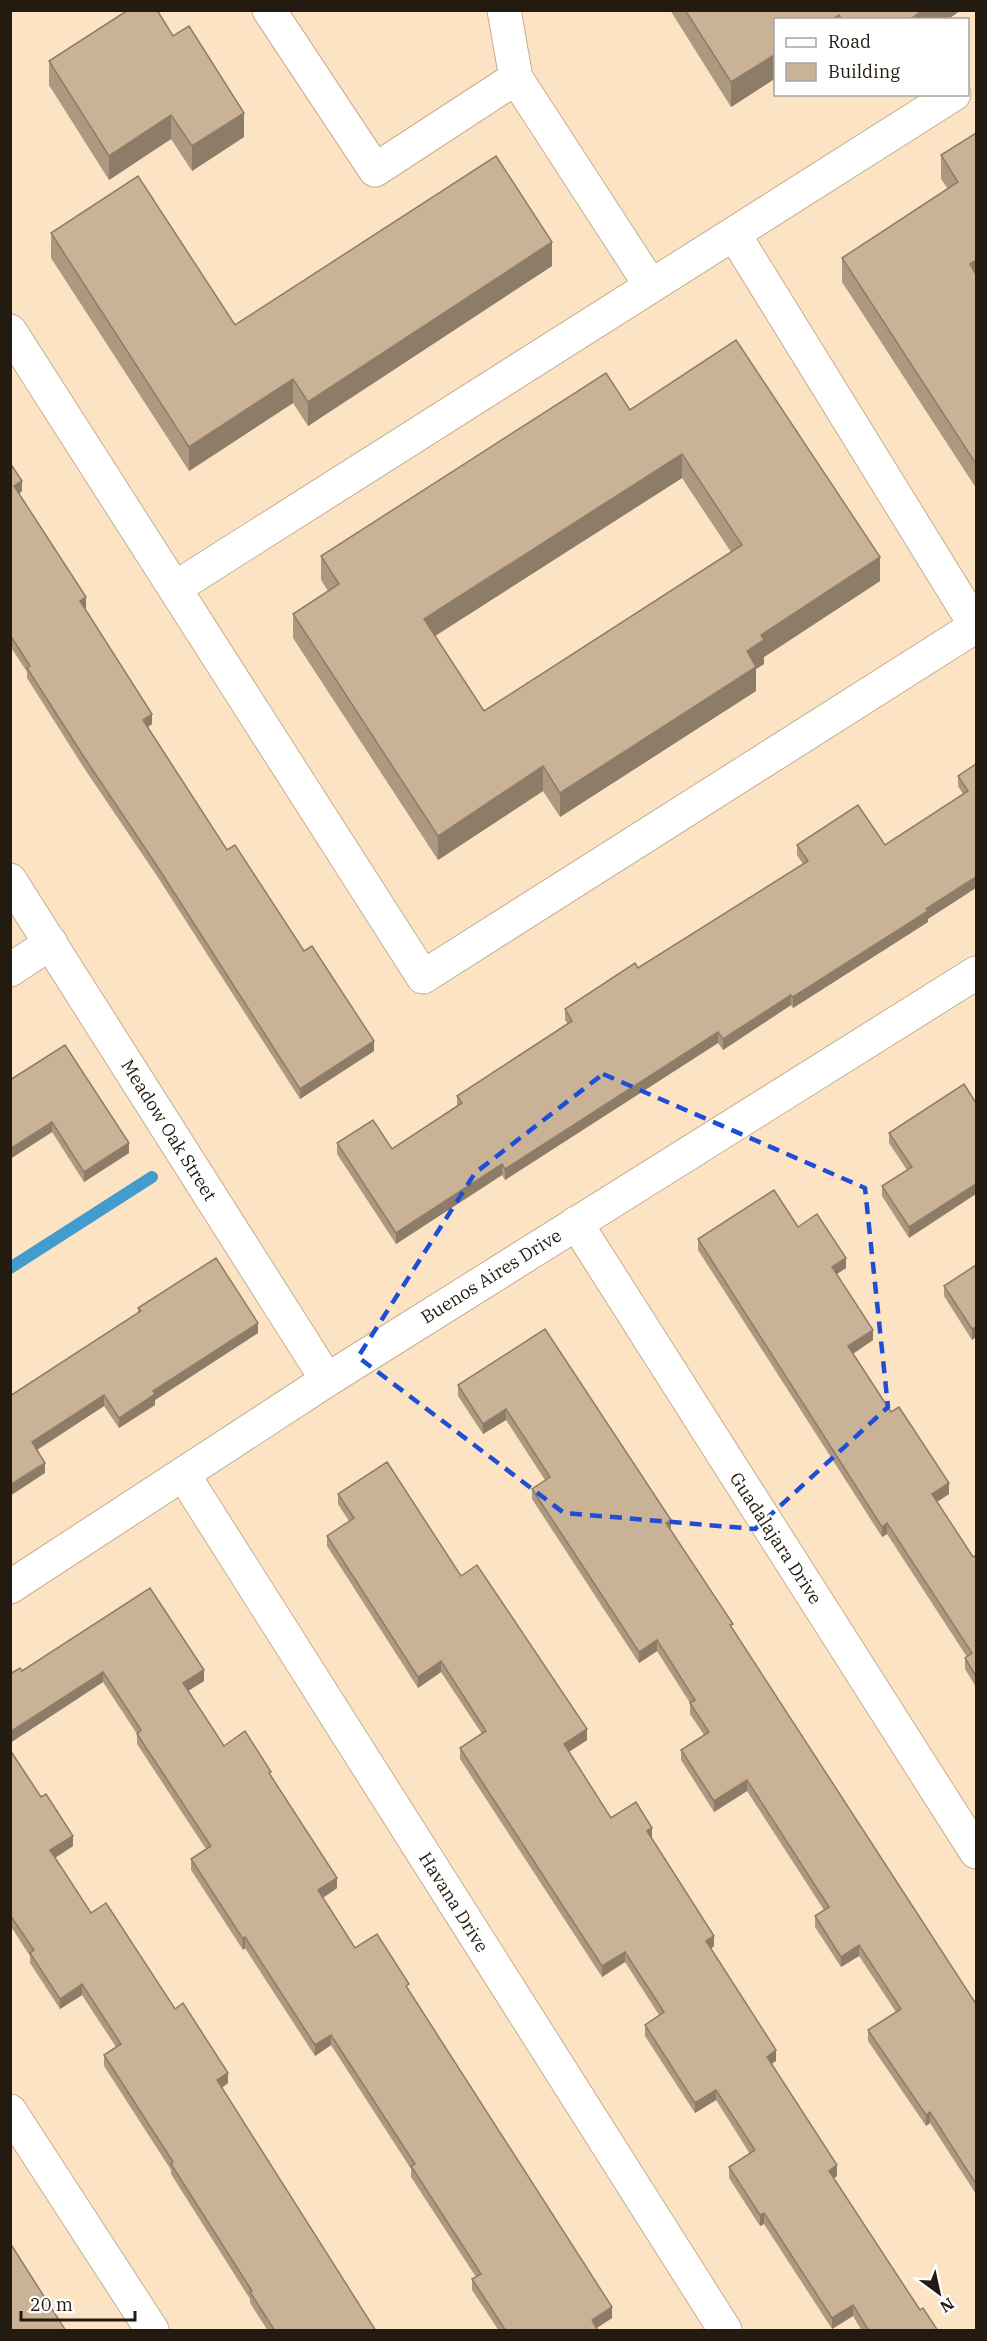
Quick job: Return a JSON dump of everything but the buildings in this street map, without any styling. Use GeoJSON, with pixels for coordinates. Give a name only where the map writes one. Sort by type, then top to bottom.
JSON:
{"type":"FeatureCollection","features":[{"type":"Feature","properties":{"kind":"street"},"geometry":{"type":"LineString","coordinates":[[269,10],[375,170],[516,78]]}},
{"type":"Feature","properties":{"kind":"street"},"geometry":{"type":"LineString","coordinates":[[504,10],[516,78],[651,286]]}},
{"type":"Feature","properties":{"kind":"street"},"geometry":{"type":"LineString","coordinates":[[174,588],[951,96]]}},
{"type":"Feature","properties":{"kind":"street"},"geometry":{"type":"LineString","coordinates":[[10,331],[423,977],[976,626],[734,234]]}},
{"type":"Feature","properties":{"kind":"street","name":"Meadow Oak Street"},"geometry":{"type":"LineString","coordinates":[[10,880],[327,1380]]}},
{"type":"Feature","properties":{"kind":"street"},"geometry":{"type":"LineString","coordinates":[[10,970],[51,944]]}},
{"type":"Feature","properties":{"kind":"street","name":"Buenos Aires Drive"},"geometry":{"type":"LineString","coordinates":[[10,1587],[327,1380],[976,973]]}},
{"type":"Feature","properties":{"kind":"street","name":"Guadalajara Drive"},"geometry":{"type":"LineString","coordinates":[[576,1223],[976,1852]]}},
{"type":"Feature","properties":{"kind":"street","name":"Havana Drive"},"geometry":{"type":"LineString","coordinates":[[183,1474],[725,2331]]}},
{"type":"Feature","properties":{"kind":"street"},"geometry":{"type":"LineString","coordinates":[[10,2111],[152,2331]]}},
{"type":"Feature","properties":{"kind":"highlighted area"},"geometry":{"type":"Polygon","coordinates":[[[603,1074],[865,1188],[888,1407],[755,1529],[564,1513],[358,1357],[475,1173],[603,1074]]]}},
{"type":"Feature","properties":{"kind":"waterway"},"geometry":{"type":"LineString","coordinates":[[10,1268],[152,1177]]}}]}
